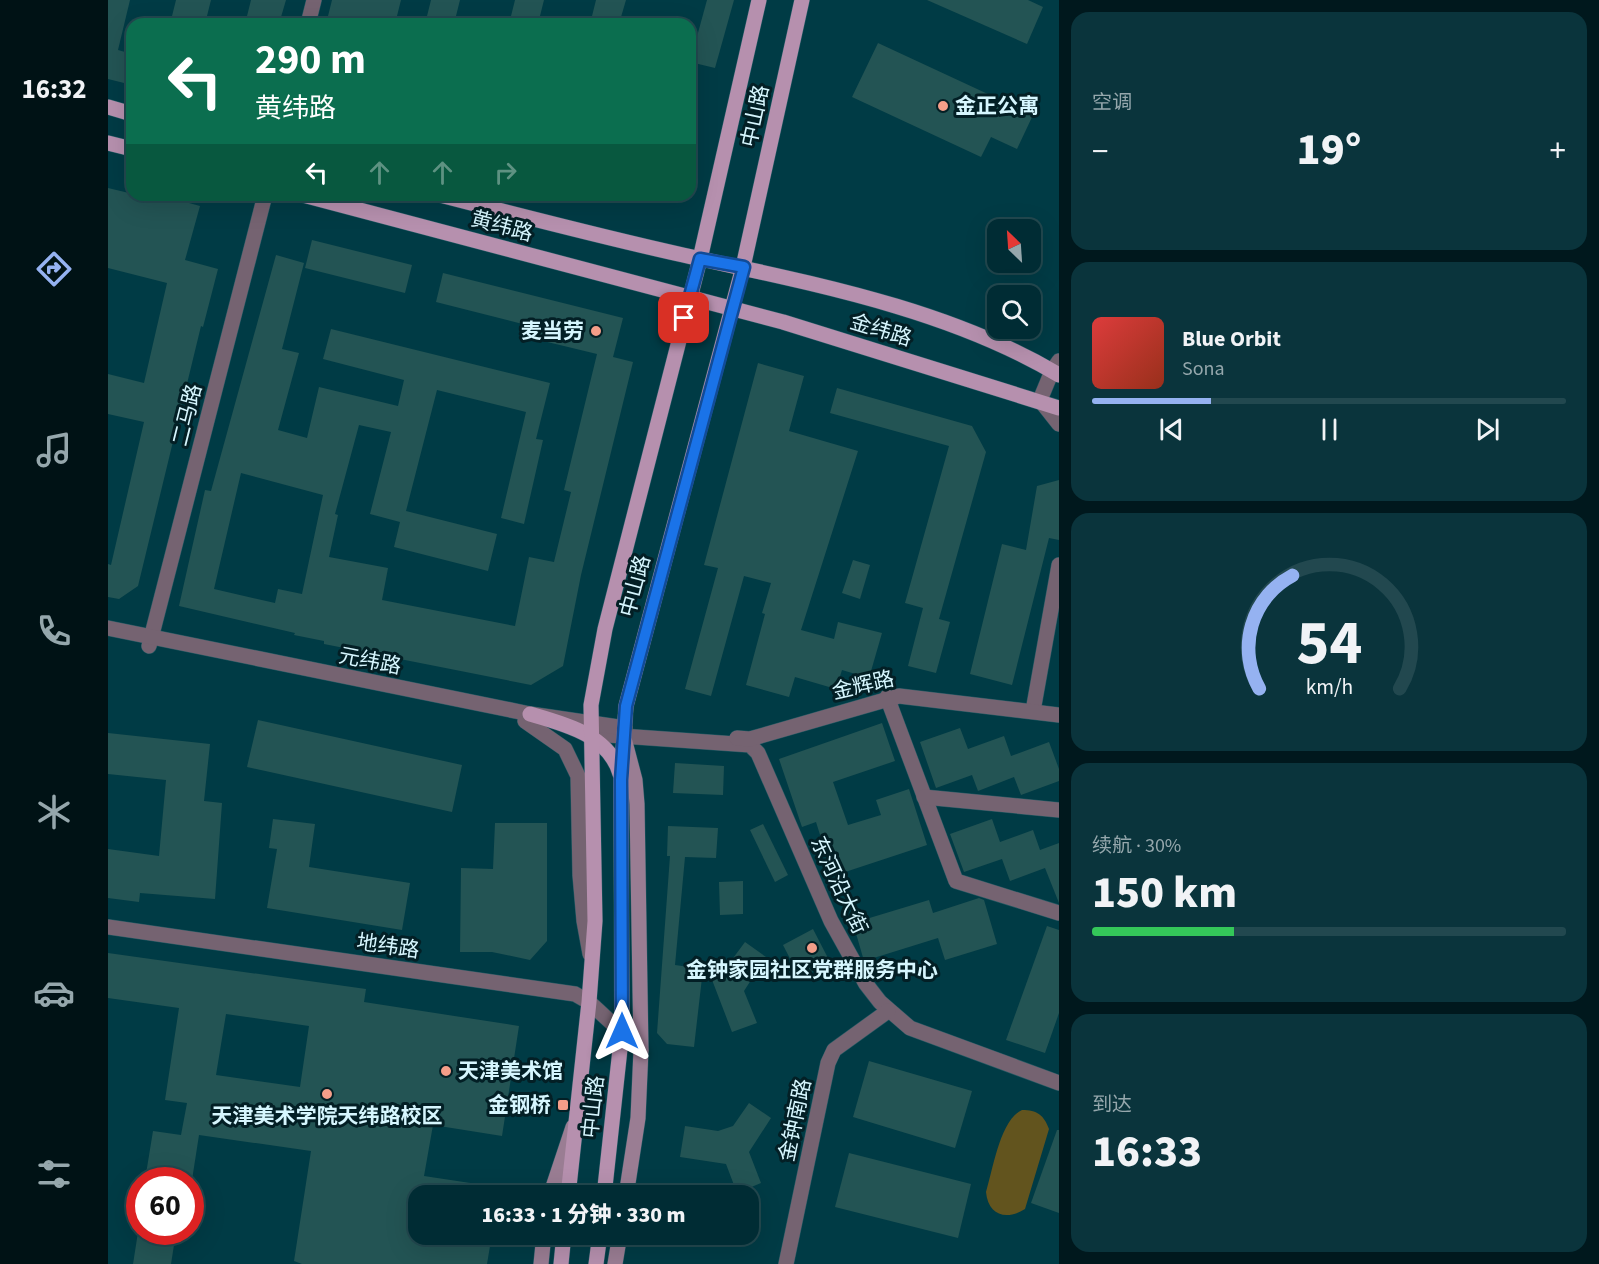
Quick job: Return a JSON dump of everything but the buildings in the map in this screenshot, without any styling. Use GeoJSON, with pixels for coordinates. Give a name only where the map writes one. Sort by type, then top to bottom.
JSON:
{"type":"FeatureCollection","features":[{"type":"Feature","properties":{"kind":"main road","name":"中山路"},"geometry":{"type":"LineString","coordinates":[[569,1185],[590,1002],[595,921],[591,705],[605,629],[700,259],[759,0]]}},
{"type":"Feature","properties":{"kind":"main road","name":"中山路"},"geometry":{"type":"LineString","coordinates":[[605,1185],[622,1031],[621,780],[629,690],[744,267],[802,0]]}},
{"type":"Feature","properties":{"kind":"main road"},"geometry":{"type":"LineString","coordinates":[[108,107],[126,112]]}},
{"type":"Feature","properties":{"kind":"main road"},"geometry":{"type":"LineString","coordinates":[[108,143],[126,148]]}},
{"type":"Feature","properties":{"kind":"main road","name":"黄纬路"},"geometry":{"type":"LineString","coordinates":[[326,201],[690,297]]}},
{"type":"Feature","properties":{"kind":"main road","name":"黄纬路"},"geometry":{"type":"LineString","coordinates":[[464,201],[700,259],[744,267]]}},
{"type":"Feature","properties":{"kind":"main road","name":"金纬路"},"geometry":{"type":"LineString","coordinates":[[744,267],[888,304],[1000,345],[1057,369]]}},
{"type":"Feature","properties":{"kind":"main road","name":"金纬路"},"geometry":{"type":"LineString","coordinates":[[690,297],[1040,400],[1059,408]]}},
{"type":"Feature","properties":{"kind":"main road"},"geometry":{"type":"LineString","coordinates":[[590,732],[612,755],[621,780]]}},
{"type":"Feature","properties":{"kind":"main road"},"geometry":{"type":"LineString","coordinates":[[624,733],[635,780],[637,804],[641,1050],[638,1118],[628,1185]]}},
{"type":"Feature","properties":{"kind":"main road"},"geometry":{"type":"LineString","coordinates":[[554,1185],[575,1122]]}},
{"type":"Feature","properties":{"kind":"main road"},"geometry":{"type":"LineString","coordinates":[[541,1264],[543,1245]]}},
{"type":"Feature","properties":{"kind":"main road"},"geometry":{"type":"LineString","coordinates":[[561,1264],[563,1245]]}},
{"type":"Feature","properties":{"kind":"main road"},"geometry":{"type":"LineString","coordinates":[[596,1264],[599,1245]]}},
{"type":"Feature","properties":{"kind":"main road"},"geometry":{"type":"LineString","coordinates":[[615,1264],[618,1245]]}},
{"type":"Feature","properties":{"kind":"street"},"geometry":{"type":"LineString","coordinates":[[310,18],[314,0]]}},
{"type":"Feature","properties":{"kind":"street","name":"二马路"},"geometry":{"type":"LineString","coordinates":[[150,642],[263,201]]}},
{"type":"Feature","properties":{"kind":"street"},"geometry":{"type":"LineString","coordinates":[[1057,369],[1040,400],[1059,424]]}},
{"type":"Feature","properties":{"kind":"street"},"geometry":{"type":"LineString","coordinates":[[1033,711],[1053,638],[1059,565]]}},
{"type":"Feature","properties":{"kind":"street","name":"元纬路"},"geometry":{"type":"LineString","coordinates":[[108,628],[150,642]]}},
{"type":"Feature","properties":{"kind":"street","name":"元纬路"},"geometry":{"type":"LineString","coordinates":[[108,637],[150,642],[590,732]]}},
{"type":"Feature","properties":{"kind":"street","name":"金辉路"},"geometry":{"type":"LineString","coordinates":[[750,739],[886,697],[899,696],[1059,715]]}},
{"type":"Feature","properties":{"kind":"street"},"geometry":{"type":"LineString","coordinates":[[886,697],[956,881],[1059,913]]}},
{"type":"Feature","properties":{"kind":"street"},"geometry":{"type":"LineString","coordinates":[[527,718],[565,749],[578,776],[580,875],[584,921],[592,964]]}},
{"type":"Feature","properties":{"kind":"street","name":"东河沿大街"},"geometry":{"type":"LineString","coordinates":[[590,732],[750,739]]}},
{"type":"Feature","properties":{"kind":"street","name":"东河沿大街"},"geometry":{"type":"LineString","coordinates":[[624,733],[750,745],[758,753],[831,921],[866,984],[888,1011],[910,1028],[1059,1083]]}},
{"type":"Feature","properties":{"kind":"street"},"geometry":{"type":"LineString","coordinates":[[924,797],[1059,810]]}},
{"type":"Feature","properties":{"kind":"street","name":"地纬路"},"geometry":{"type":"LineString","coordinates":[[108,927],[575,994],[590,1002],[641,1050]]}},
{"type":"Feature","properties":{"kind":"street","name":"金钟南路"},"geometry":{"type":"LineString","coordinates":[[786,1264],[828,1063],[834,1050],[888,1011]]}},
{"type":"Feature","properties":{"kind":"shaded area"},"geometry":{"type":"Polygon","coordinates":[[[1022,1110],[1039,1114],[1049,1129],[1025,1209],[1011,1215],[999,1214],[990,1206],[986,1192],[1003,1135],[1014,1115],[1022,1110]]]}},
{"type":"Feature","properties":{"kind":"place","name":"金正公寓"},"geometry":{"type":"Point","coordinates":[943,106]}},
{"type":"Feature","properties":{"kind":"place","name":"麦当劳"},"geometry":{"type":"Point","coordinates":[596,331]}},
{"type":"Feature","properties":{"kind":"place","name":"金钟家园社区党群服务中心"},"geometry":{"type":"Point","coordinates":[812,948]}},
{"type":"Feature","properties":{"kind":"place","name":"天津美术馆"},"geometry":{"type":"Point","coordinates":[446,1071]}},
{"type":"Feature","properties":{"kind":"place","name":"天津美术学院天纬路校区"},"geometry":{"type":"Point","coordinates":[327,1094]}},
{"type":"Feature","properties":{"kind":"place","name":"金钢桥"},"geometry":{"type":"Point","coordinates":[563,1105]}},
{"type":"Feature","properties":{"kind":"route"},"geometry":{"type":"LineString","coordinates":[[622,1031],[621,780],[626,706],[744,267],[700,259],[684,318]]}}]}
